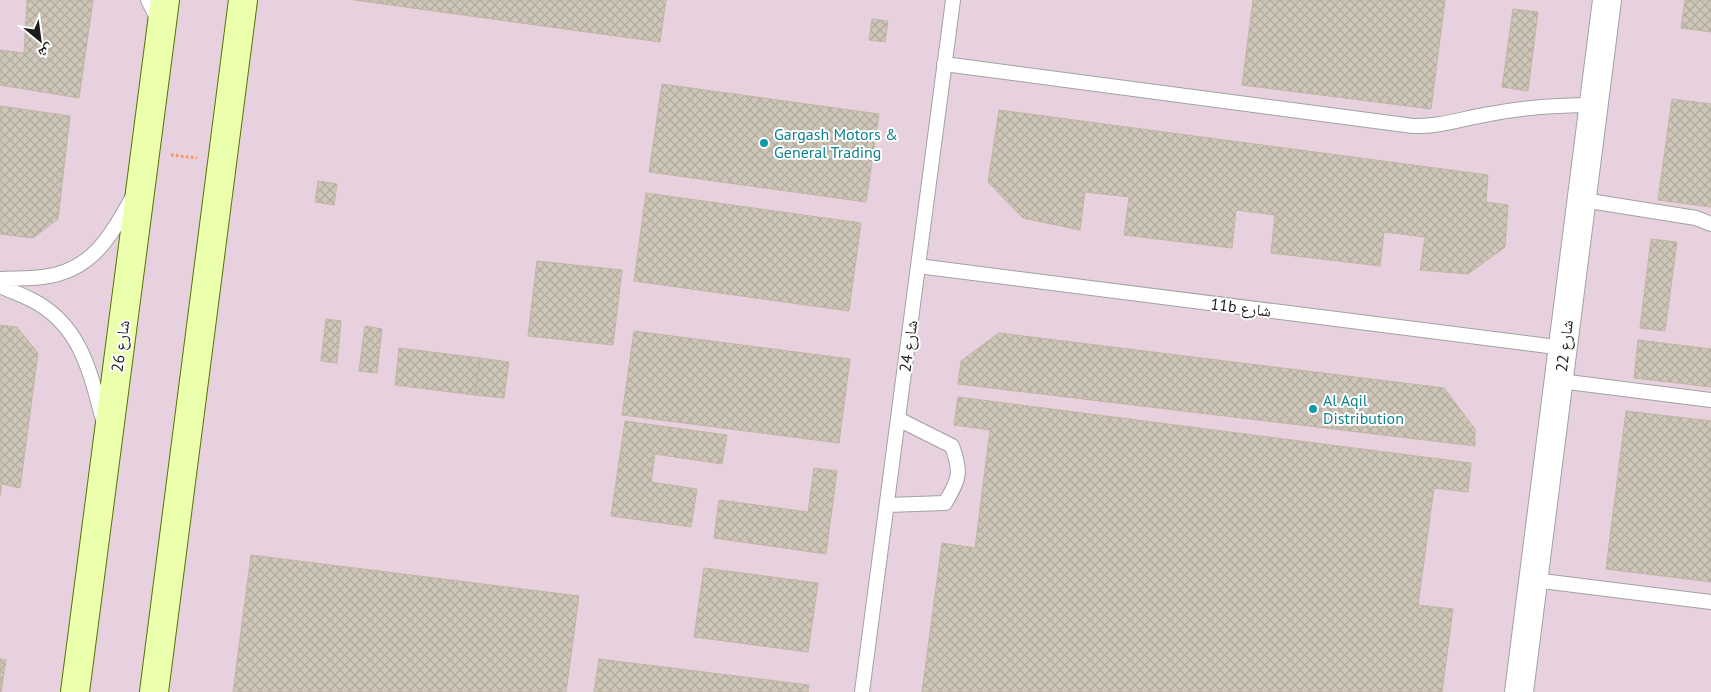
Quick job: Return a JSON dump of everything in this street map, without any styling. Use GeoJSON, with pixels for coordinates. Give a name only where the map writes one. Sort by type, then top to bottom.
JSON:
{"type":"FeatureCollection","features":[{"type":"Feature","properties":{"kind":"main road"},"geometry":{"type":"LineString","coordinates":[[154,692],[243,0]]}},
{"type":"Feature","properties":{"kind":"main road","name":"شارع 26"},"geometry":{"type":"LineString","coordinates":[[75,692],[163,13]]}},
{"type":"Feature","properties":{"kind":"street","name":"شارع 22"},"geometry":{"type":"LineString","coordinates":[[1520,692],[1607,0]]}},
{"type":"Feature","properties":{"kind":"lane"},"geometry":{"type":"LineString","coordinates":[[148,0],[163,13]]}},
{"type":"Feature","properties":{"kind":"lane","name":"شارع 24"},"geometry":{"type":"LineString","coordinates":[[862,692],[952,0]]}},
{"type":"Feature","properties":{"kind":"lane"},"geometry":{"type":"LineString","coordinates":[[944,64],[1413,126],[1439,125],[1518,109],[1594,105]]}},
{"type":"Feature","properties":{"kind":"lane"},"geometry":{"type":"LineString","coordinates":[[0,279],[44,277],[62,273],[79,265],[107,241],[142,180]]}},
{"type":"Feature","properties":{"kind":"lane"},"geometry":{"type":"LineString","coordinates":[[1583,200],[1696,218],[1711,224]]}},
{"type":"Feature","properties":{"kind":"lane","name":"11b شارع"},"geometry":{"type":"LineString","coordinates":[[918,266],[1564,348]]}},
{"type":"Feature","properties":{"kind":"lane"},"geometry":{"type":"LineString","coordinates":[[0,286],[33,300],[47,309],[71,334],[88,364],[107,434]]}},
{"type":"Feature","properties":{"kind":"lane"},"geometry":{"type":"LineString","coordinates":[[1560,381],[1711,400]]}},
{"type":"Feature","properties":{"kind":"lane"},"geometry":{"type":"LineString","coordinates":[[887,505],[945,503],[957,484],[959,463],[952,446],[898,419]]}},
{"type":"Feature","properties":{"kind":"lane"},"geometry":{"type":"LineString","coordinates":[[1534,580],[1711,602]]}},
{"type":"Feature","properties":{"kind":"path"},"geometry":{"type":"LineString","coordinates":[[146,151],[222,162]]}},
{"type":"Feature","properties":{"kind":"shaded area"},"geometry":{"type":"Polygon","coordinates":[[[0,0],[1711,0],[1711,692],[0,692],[0,0]]]}},
{"type":"Feature","properties":{"kind":"building"},"geometry":{"type":"Polygon","coordinates":[[[27,0],[93,0],[79,98],[0,85],[0,50],[24,53],[27,0]]]}},
{"type":"Feature","properties":{"kind":"building"},"geometry":{"type":"Polygon","coordinates":[[[354,0],[666,0],[660,42],[354,0]]]}},
{"type":"Feature","properties":{"kind":"building"},"geometry":{"type":"Polygon","coordinates":[[[1253,0],[1445,0],[1431,109],[1242,85],[1253,0]]]}},
{"type":"Feature","properties":{"kind":"building"},"geometry":{"type":"Polygon","coordinates":[[[1685,0],[1711,0],[1711,32],[1681,28],[1685,0]]]}},
{"type":"Feature","properties":{"kind":"building"},"geometry":{"type":"Polygon","coordinates":[[[1513,9],[1538,12],[1528,91],[1502,87],[1513,9]]]}},
{"type":"Feature","properties":{"kind":"building"},"geometry":{"type":"Polygon","coordinates":[[[872,19],[888,21],[885,42],[869,40],[872,19]]]}},
{"type":"Feature","properties":{"kind":"building","name":"Gargash Motors & General Trading"},"geometry":{"type":"Polygon","coordinates":[[[662,84],[879,114],[866,202],[649,172],[662,84]]]}},
{"type":"Feature","properties":{"kind":"building"},"geometry":{"type":"Polygon","coordinates":[[[1672,99],[1711,104],[1711,207],[1658,200],[1672,99]]]}},
{"type":"Feature","properties":{"kind":"building"},"geometry":{"type":"Polygon","coordinates":[[[0,106],[70,116],[58,219],[33,238],[0,234],[0,106]]]}},
{"type":"Feature","properties":{"kind":"building"},"geometry":{"type":"Polygon","coordinates":[[[999,110],[1488,175],[1486,202],[1508,205],[1505,247],[1468,274],[1420,270],[1425,237],[1384,232],[1380,266],[1271,253],[1275,215],[1236,210],[1232,248],[1124,235],[1129,197],[1085,192],[1080,230],[1023,218],[988,182],[999,110]]]}},
{"type":"Feature","properties":{"kind":"building"},"geometry":{"type":"Polygon","coordinates":[[[318,181],[337,184],[334,205],[315,202],[318,181]]]}},
{"type":"Feature","properties":{"kind":"building"},"geometry":{"type":"Polygon","coordinates":[[[646,193],[861,223],[849,311],[634,281],[646,193]]]}},
{"type":"Feature","properties":{"kind":"building"},"geometry":{"type":"Polygon","coordinates":[[[1651,239],[1677,242],[1665,331],[1640,328],[1651,239]]]}},
{"type":"Feature","properties":{"kind":"building"},"geometry":{"type":"Polygon","coordinates":[[[537,261],[622,270],[613,345],[528,336],[537,261]]]}},
{"type":"Feature","properties":{"kind":"building"},"geometry":{"type":"Polygon","coordinates":[[[326,319],[341,321],[337,363],[321,361],[326,319]]]}},
{"type":"Feature","properties":{"kind":"building"},"geometry":{"type":"Polygon","coordinates":[[[0,325],[17,327],[38,353],[20,488],[2,484],[0,496],[0,325]]]}},
{"type":"Feature","properties":{"kind":"building"},"geometry":{"type":"Polygon","coordinates":[[[365,326],[382,329],[377,373],[359,371],[365,326]]]}},
{"type":"Feature","properties":{"kind":"building"},"geometry":{"type":"Polygon","coordinates":[[[634,331],[850,359],[839,443],[622,415],[634,331]]]}},
{"type":"Feature","properties":{"kind":"building","name":"Al Aqil Distribution"},"geometry":{"type":"Polygon","coordinates":[[[999,333],[1444,388],[1475,429],[1475,446],[958,384],[961,361],[999,333]]]}},
{"type":"Feature","properties":{"kind":"building"},"geometry":{"type":"Polygon","coordinates":[[[1638,340],[1711,349],[1711,387],[1634,378],[1638,340]]]}},
{"type":"Feature","properties":{"kind":"building"},"geometry":{"type":"Polygon","coordinates":[[[399,348],[480,358],[475,395],[395,385],[399,348]]]}},
{"type":"Feature","properties":{"kind":"building"},"geometry":{"type":"Polygon","coordinates":[[[480,358],[509,362],[504,398],[475,395],[480,358]]]}},
{"type":"Feature","properties":{"kind":"building"},"geometry":{"type":"Polygon","coordinates":[[[958,397],[1471,463],[1468,492],[1434,488],[1418,605],[1453,609],[1442,692],[922,692],[942,543],[975,548],[990,430],[954,425],[958,397]]]}},
{"type":"Feature","properties":{"kind":"building"},"geometry":{"type":"Polygon","coordinates":[[[1626,411],[1711,421],[1711,582],[1606,569],[1626,411]]]}},
{"type":"Feature","properties":{"kind":"building"},"geometry":{"type":"Polygon","coordinates":[[[625,421],[727,435],[722,464],[655,454],[651,482],[697,489],[691,527],[611,516],[625,421]]]}},
{"type":"Feature","properties":{"kind":"building"},"geometry":{"type":"Polygon","coordinates":[[[814,468],[837,471],[826,554],[714,538],[719,500],[808,512],[814,468]]]}},
{"type":"Feature","properties":{"kind":"building"},"geometry":{"type":"Polygon","coordinates":[[[251,555],[579,596],[566,692],[233,692],[251,555]]]}},
{"type":"Feature","properties":{"kind":"building"},"geometry":{"type":"Polygon","coordinates":[[[704,568],[818,583],[808,652],[694,637],[704,568]]]}},
{"type":"Feature","properties":{"kind":"building"},"geometry":{"type":"Polygon","coordinates":[[[0,659],[6,660],[1,692],[0,692],[0,659]]]}},
{"type":"Feature","properties":{"kind":"building"},"geometry":{"type":"Polygon","coordinates":[[[599,659],[809,685],[808,692],[594,692],[599,659]]]}},
{"type":"Feature","properties":{"kind":"place","name":"Gargash Motors & General Trading"},"geometry":{"type":"Point","coordinates":[764,143]}},
{"type":"Feature","properties":{"kind":"place","name":"Al Aqil Distribution"},"geometry":{"type":"Point","coordinates":[1313,409]}}]}
